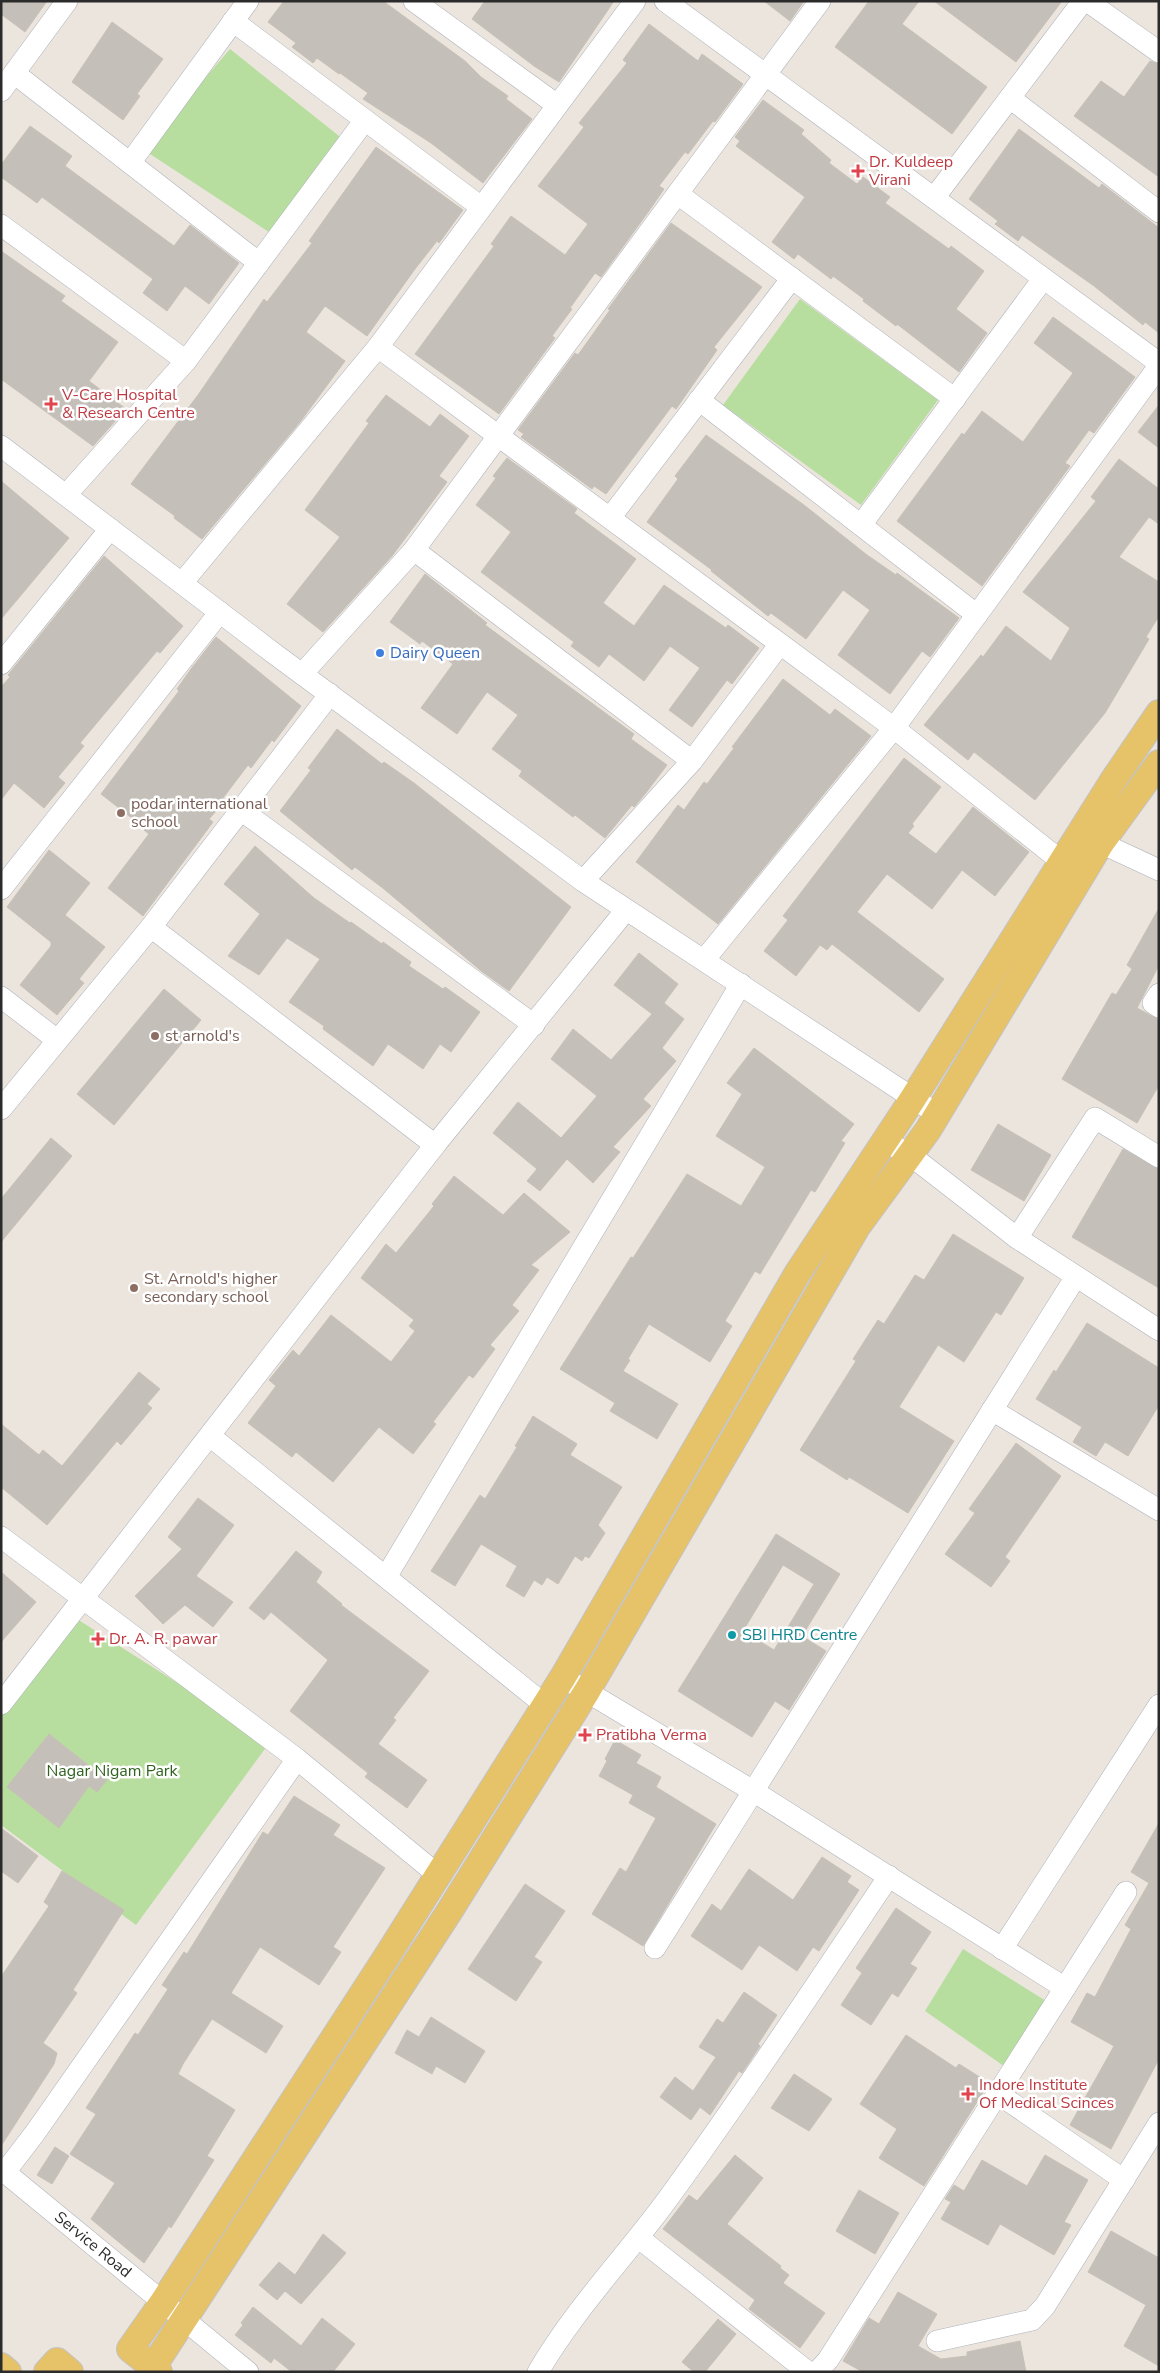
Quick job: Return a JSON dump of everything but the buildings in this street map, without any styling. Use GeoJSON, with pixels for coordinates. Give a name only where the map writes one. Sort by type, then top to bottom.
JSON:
{"type":"FeatureCollection","features":[{"type":"Feature","properties":{"kind":"main road"},"geometry":{"type":"LineString","coordinates":[[1159,714],[1061,861],[912,1100],[797,1274],[563,1677],[163,2302],[130,2349],[156,2369],[185,2320],[449,1912],[587,1691],[857,1227],[910,1155],[937,1114],[1100,843],[1159,763]]}},
{"type":"Feature","properties":{"kind":"main road"},"geometry":{"type":"LineString","coordinates":[[1,2366],[8,2372]]}},
{"type":"Feature","properties":{"kind":"street"},"geometry":{"type":"LineString","coordinates":[[1,90],[67,1]]}},
{"type":"Feature","properties":{"kind":"street"},"geometry":{"type":"LineString","coordinates":[[130,163],[248,1]]}},
{"type":"Feature","properties":{"kind":"street"},"geometry":{"type":"LineString","coordinates":[[414,1],[557,106]]}},
{"type":"Feature","properties":{"kind":"street"},"geometry":{"type":"LineString","coordinates":[[182,584],[378,347],[635,1]]}},
{"type":"Feature","properties":{"kind":"street"},"geometry":{"type":"LineString","coordinates":[[665,1],[1159,365],[894,728],[704,960]]}},
{"type":"Feature","properties":{"kind":"street"},"geometry":{"type":"LineString","coordinates":[[302,674],[414,550],[820,1]]}},
{"type":"Feature","properties":{"kind":"street"},"geometry":{"type":"LineString","coordinates":[[934,198],[1083,1]]}},
{"type":"Feature","properties":{"kind":"street"},"geometry":{"type":"LineString","coordinates":[[1088,1],[1159,52]]}},
{"type":"Feature","properties":{"kind":"street"},"geometry":{"type":"LineString","coordinates":[[234,21],[481,207]]}},
{"type":"Feature","properties":{"kind":"street"},"geometry":{"type":"LineString","coordinates":[[14,73],[258,263]]}},
{"type":"Feature","properties":{"kind":"street"},"geometry":{"type":"LineString","coordinates":[[1010,98],[1159,212]]}},
{"type":"Feature","properties":{"kind":"street"},"geometry":{"type":"LineString","coordinates":[[66,495],[186,361],[366,120]]}},
{"type":"Feature","properties":{"kind":"street"},"geometry":{"type":"LineString","coordinates":[[678,194],[955,399]]}},
{"type":"Feature","properties":{"kind":"street"},"geometry":{"type":"LineString","coordinates":[[1,225],[186,361]]}},
{"type":"Feature","properties":{"kind":"street"},"geometry":{"type":"LineString","coordinates":[[610,518],[792,278]]}},
{"type":"Feature","properties":{"kind":"street"},"geometry":{"type":"LineString","coordinates":[[861,525],[1043,279]]}},
{"type":"Feature","properties":{"kind":"street"},"geometry":{"type":"LineString","coordinates":[[378,347],[894,728],[1061,861]]}},
{"type":"Feature","properties":{"kind":"street"},"geometry":{"type":"LineString","coordinates":[[700,400],[977,615]]}},
{"type":"Feature","properties":{"kind":"street"},"geometry":{"type":"LineString","coordinates":[[1,446],[302,674],[583,881],[741,984],[912,1100],[937,1114]]}},
{"type":"Feature","properties":{"kind":"street"},"geometry":{"type":"LineString","coordinates":[[1,664],[110,529]]}},
{"type":"Feature","properties":{"kind":"street"},"geometry":{"type":"LineString","coordinates":[[414,550],[692,761]]}},
{"type":"Feature","properties":{"kind":"street"},"geometry":{"type":"LineString","coordinates":[[1,889],[220,612]]}},
{"type":"Feature","properties":{"kind":"street"},"geometry":{"type":"LineString","coordinates":[[583,881],[692,761],[780,644]]}},
{"type":"Feature","properties":{"kind":"street"},"geometry":{"type":"LineString","coordinates":[[1,1109],[151,928],[330,694]]}},
{"type":"Feature","properties":{"kind":"street"},"geometry":{"type":"LineString","coordinates":[[242,810],[534,1025]]}},
{"type":"Feature","properties":{"kind":"street"},"geometry":{"type":"LineString","coordinates":[[1100,843],[1159,870]]}},
{"type":"Feature","properties":{"kind":"street"},"geometry":{"type":"LineString","coordinates":[[1,1704],[435,1145],[626,910]]}},
{"type":"Feature","properties":{"kind":"street"},"geometry":{"type":"LineString","coordinates":[[151,928],[435,1145]]}},
{"type":"Feature","properties":{"kind":"street"},"geometry":{"type":"LineString","coordinates":[[386,1577],[741,984]]}},
{"type":"Feature","properties":{"kind":"street"},"geometry":{"type":"LineString","coordinates":[[1159,994],[1153,1004],[1159,1007]]}},
{"type":"Feature","properties":{"kind":"street"},"geometry":{"type":"LineString","coordinates":[[1,997],[57,1040]]}},
{"type":"Feature","properties":{"kind":"street"},"geometry":{"type":"LineString","coordinates":[[1017,1238],[1095,1118],[1159,1157]]}},
{"type":"Feature","properties":{"kind":"street"},"geometry":{"type":"LineString","coordinates":[[885,1141],[910,1155],[1017,1238],[1075,1278],[1159,1330]]}},
{"type":"Feature","properties":{"kind":"street"},"geometry":{"type":"LineString","coordinates":[[655,1948],[1075,1278]]}},
{"type":"Feature","properties":{"kind":"street"},"geometry":{"type":"LineString","coordinates":[[992,1410],[1159,1510]]}},
{"type":"Feature","properties":{"kind":"street"},"geometry":{"type":"LineString","coordinates":[[210,1436],[545,1705]]}},
{"type":"Feature","properties":{"kind":"street"},"geometry":{"type":"LineString","coordinates":[[1,1537],[297,1759],[438,1875]]}},
{"type":"Feature","properties":{"kind":"street"},"geometry":{"type":"LineString","coordinates":[[563,1677],[753,1791],[1065,1988]]}},
{"type":"Feature","properties":{"kind":"street"},"geometry":{"type":"LineString","coordinates":[[1002,1949],[1159,1705]]}},
{"type":"Feature","properties":{"kind":"street"},"geometry":{"type":"LineString","coordinates":[[3,2170],[35,2133],[297,1759]]}},
{"type":"Feature","properties":{"kind":"street"},"geometry":{"type":"LineString","coordinates":[[538,2372],[552,2347],[639,2238],[744,2094],[889,1876]]}},
{"type":"Feature","properties":{"kind":"street"},"geometry":{"type":"LineString","coordinates":[[817,2372],[833,2352],[1126,1892]]}},
{"type":"Feature","properties":{"kind":"street"},"geometry":{"type":"LineString","coordinates":[[998,2093],[1124,2180]]}},
{"type":"Feature","properties":{"kind":"street"},"geometry":{"type":"LineString","coordinates":[[938,2341],[1032,2320],[1046,2306],[1159,2124]]}},
{"type":"Feature","properties":{"kind":"street","name":"Service Road"},"geometry":{"type":"LineString","coordinates":[[3,2170],[248,2372]]}},
{"type":"Feature","properties":{"kind":"street"},"geometry":{"type":"LineString","coordinates":[[639,2238],[808,2372]]}},
{"type":"Feature","properties":{"kind":"green space"},"geometry":{"type":"Polygon","coordinates":[[[230,49],[344,140],[272,234],[144,150],[230,49]]]}},
{"type":"Feature","properties":{"kind":"green space"},"geometry":{"type":"Polygon","coordinates":[[[800,299],[938,400],[861,505],[723,405],[800,299]]]}},
{"type":"Feature","properties":{"kind":"green space","name":"Nagar Nigam Park"},"geometry":{"type":"Polygon","coordinates":[[[77,1619],[270,1742],[136,1925],[1,1825],[1,1700],[77,1619]]]}},
{"type":"Feature","properties":{"kind":"green space"},"geometry":{"type":"Polygon","coordinates":[[[963,1949],[1054,2006],[1011,2071],[925,2011],[963,1949]]]}},
{"type":"Feature","properties":{"kind":"place","name":"Dr. Kuldeep Virani"},"geometry":{"type":"Point","coordinates":[858,171]}},
{"type":"Feature","properties":{"kind":"place","name":"V-Care Hospital & Research Centre"},"geometry":{"type":"Point","coordinates":[51,404]}},
{"type":"Feature","properties":{"kind":"place","name":"Dairy Queen"},"geometry":{"type":"Point","coordinates":[380,653]}},
{"type":"Feature","properties":{"kind":"place","name":"podar international school"},"geometry":{"type":"Point","coordinates":[121,813]}},
{"type":"Feature","properties":{"kind":"place","name":"st arnold's"},"geometry":{"type":"Point","coordinates":[155,1036]}},
{"type":"Feature","properties":{"kind":"place","name":"St. Arnold's higher secondary school"},"geometry":{"type":"Point","coordinates":[134,1288]}},
{"type":"Feature","properties":{"kind":"place","name":"SBI HRD Centre"},"geometry":{"type":"Point","coordinates":[732,1635]}},
{"type":"Feature","properties":{"kind":"place","name":"Dr. A. R. pawar"},"geometry":{"type":"Point","coordinates":[98,1639]}},
{"type":"Feature","properties":{"kind":"place","name":"Pratibha Verma"},"geometry":{"type":"Point","coordinates":[585,1735]}},
{"type":"Feature","properties":{"kind":"place","name":"Indore Institute Of Medical Scinces"},"geometry":{"type":"Point","coordinates":[968,2094]}}]}
